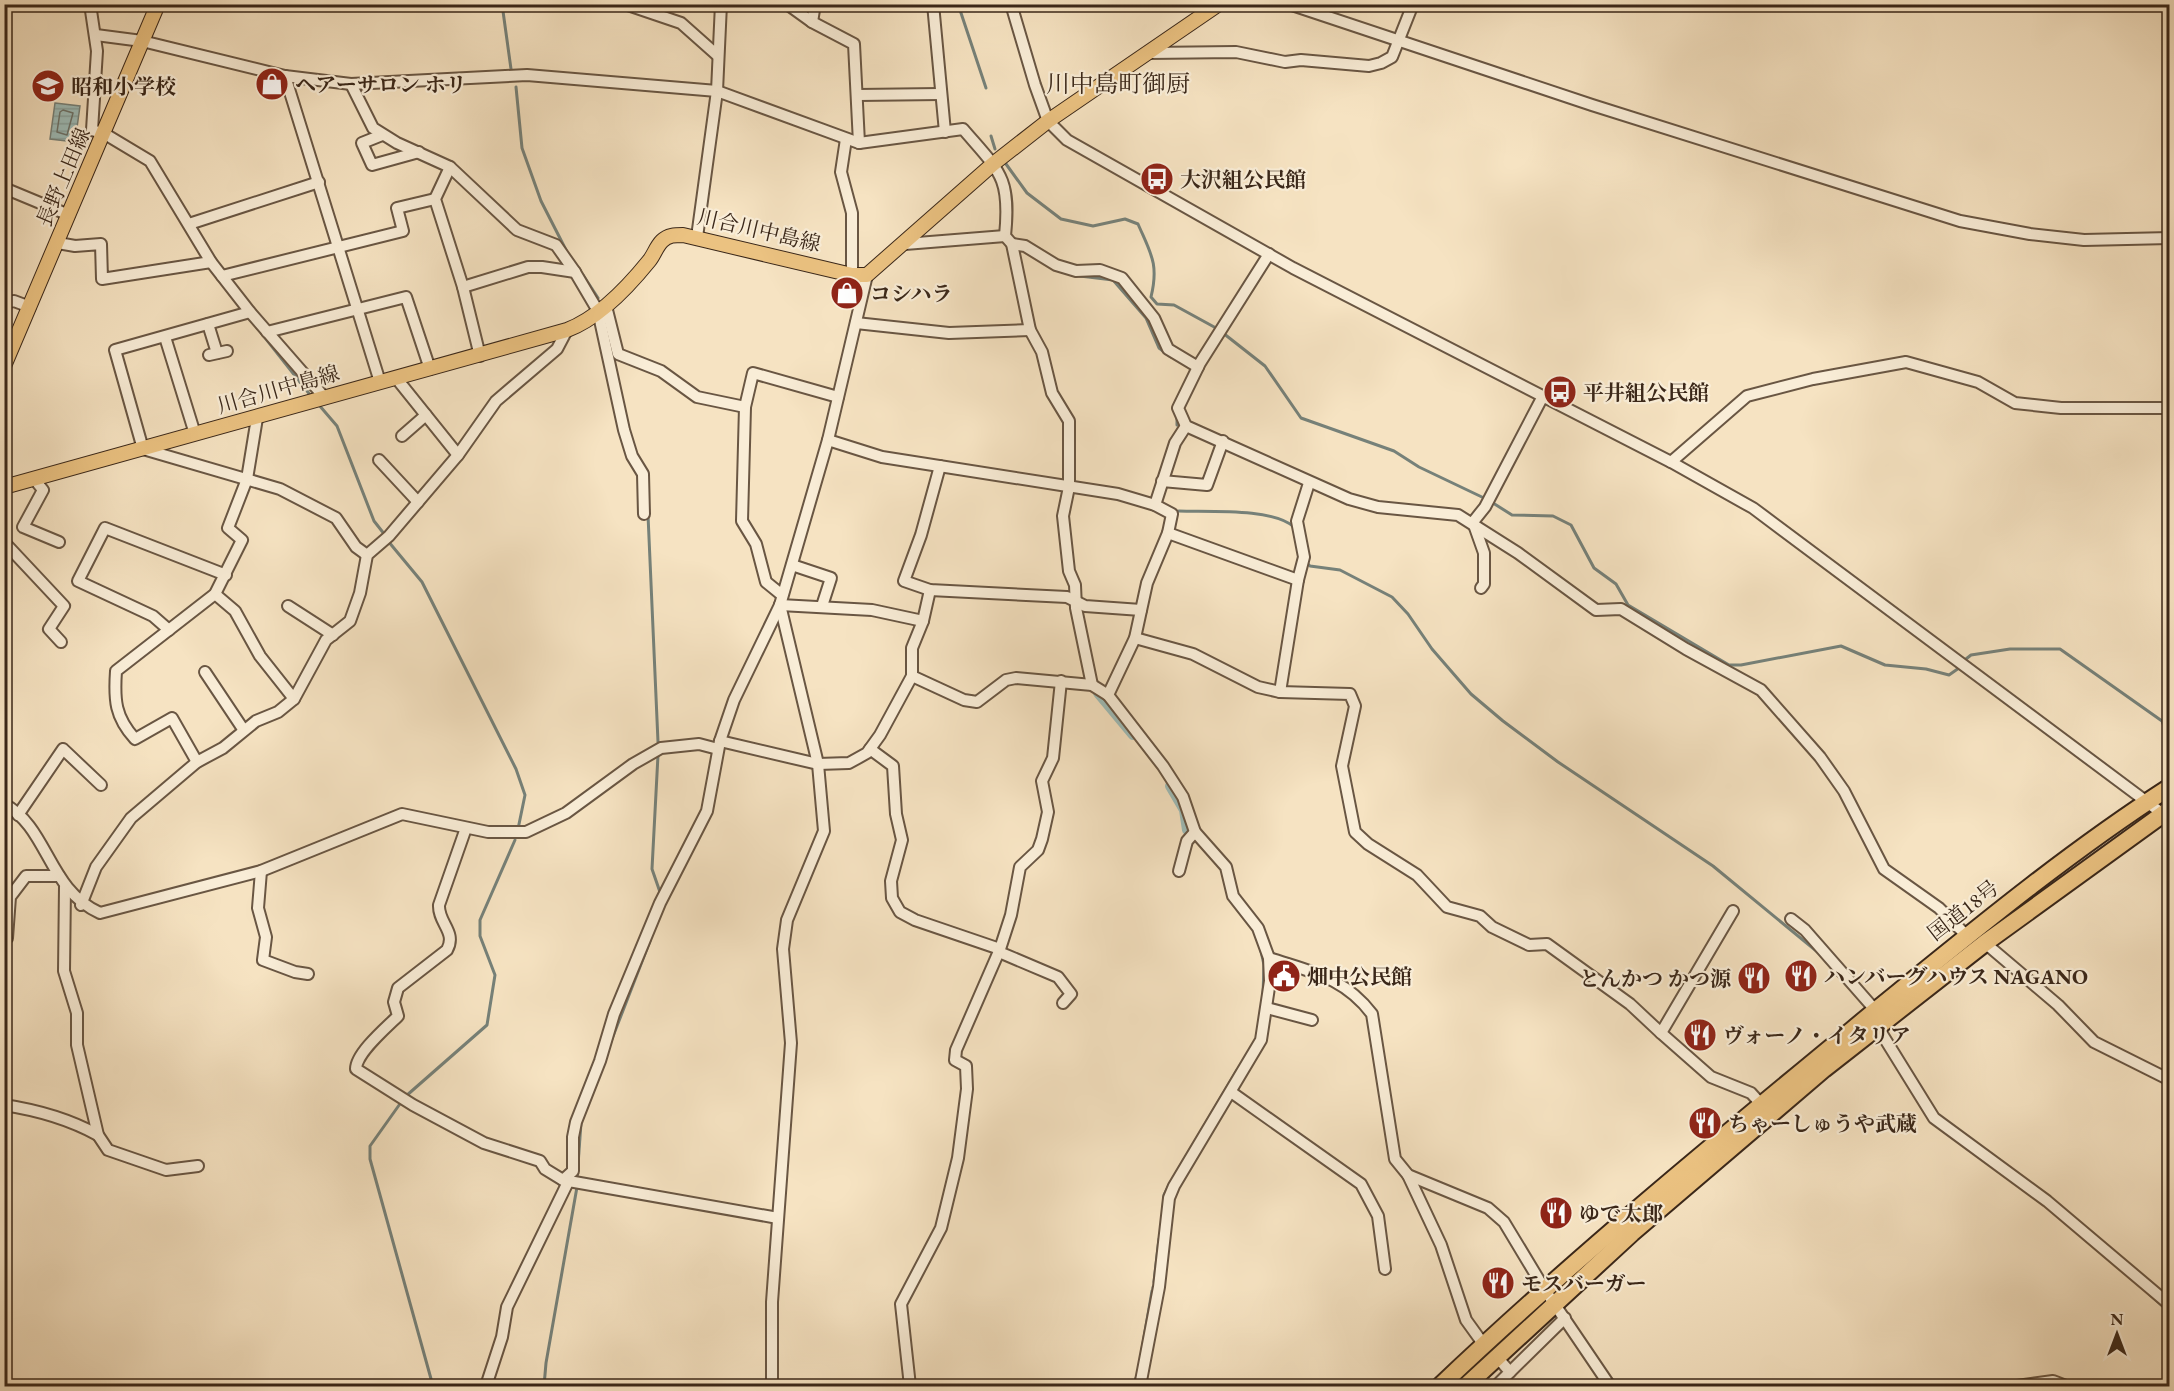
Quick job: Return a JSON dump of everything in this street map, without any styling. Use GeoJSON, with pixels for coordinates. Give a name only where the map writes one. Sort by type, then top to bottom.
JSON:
{"type":"FeatureCollection","features":[{"type":"Feature","properties":{"kind":"highway","name":"国道18号"},"geometry":{"type":"LineString","coordinates":[[1440,1386],[1484,1345],[1550,1296],[1877,1018],[1966,935],[2098,834],[2169,787]]}},
{"type":"Feature","properties":{"kind":"highway","name":"国道18号"},"geometry":{"type":"LineString","coordinates":[[1466,1386],[1497,1357],[1550,1296],[1630,1213],[1761,1104],[1877,1018],[2167,814]]}},
{"type":"Feature","properties":{"kind":"main road","name":"長野上田線"},"geometry":{"type":"LineString","coordinates":[[4,366],[105,134],[158,4]]}},
{"type":"Feature","properties":{"kind":"main road"},"geometry":{"type":"LineString","coordinates":[[867,275],[905,244],[993,164],[1048,121],[1219,4]]}},
{"type":"Feature","properties":{"kind":"main road","name":"川合川中島線"},"geometry":{"type":"LineString","coordinates":[[4,487],[567,330],[580,325],[602,308],[650,260],[662,241],[671,235],[697,237],[852,275],[867,275]]}},
{"type":"Feature","properties":{"kind":"street"},"geometry":{"type":"LineString","coordinates":[[90,4],[96,34],[92,130],[105,134],[150,161],[211,262],[250,312],[325,398]]}},
{"type":"Feature","properties":{"kind":"street"},"geometry":{"type":"LineString","coordinates":[[625,4],[644,7],[681,23],[717,55]]}},
{"type":"Feature","properties":{"kind":"street"},"geometry":{"type":"LineString","coordinates":[[697,237],[717,91],[721,4]]}},
{"type":"Feature","properties":{"kind":"street"},"geometry":{"type":"LineString","coordinates":[[787,4],[812,22],[854,44],[859,143]]}},
{"type":"Feature","properties":{"kind":"street"},"geometry":{"type":"LineString","coordinates":[[812,22],[815,4]]}},
{"type":"Feature","properties":{"kind":"street"},"geometry":{"type":"LineString","coordinates":[[933,4],[945,132]]}},
{"type":"Feature","properties":{"kind":"street"},"geometry":{"type":"LineString","coordinates":[[1011,4],[1048,121],[1067,140],[1269,254],[1671,462],[1753,508],[2147,802],[2167,814]]}},
{"type":"Feature","properties":{"kind":"street"},"geometry":{"type":"LineString","coordinates":[[1289,4],[1592,105],[1960,220],[2030,234],[2084,240],[2169,238]]}},
{"type":"Feature","properties":{"kind":"street"},"geometry":{"type":"LineString","coordinates":[[1148,53],[1236,52],[1272,61],[1369,66],[1392,57],[1413,4]]}},
{"type":"Feature","properties":{"kind":"street"},"geometry":{"type":"LineString","coordinates":[[96,34],[142,41],[285,76],[351,84],[527,75],[717,91],[859,143],[963,129],[993,164],[1003,180],[1007,192],[1009,240],[1030,330],[1042,352],[1052,393],[1068,421],[1069,487],[1064,516],[1069,571],[1075,585],[1092,685]]}},
{"type":"Feature","properties":{"kind":"street"},"geometry":{"type":"LineString","coordinates":[[285,76],[380,382]]}},
{"type":"Feature","properties":{"kind":"street"},"geometry":{"type":"LineString","coordinates":[[351,84],[373,128],[382,135],[450,167],[517,230],[556,245],[602,308],[618,354],[661,371],[697,398],[745,406]]}},
{"type":"Feature","properties":{"kind":"street"},"geometry":{"type":"LineString","coordinates":[[858,95],[940,94]]}},
{"type":"Feature","properties":{"kind":"street"},"geometry":{"type":"LineString","coordinates":[[382,135],[362,143],[372,165],[419,152]]}},
{"type":"Feature","properties":{"kind":"street"},"geometry":{"type":"LineString","coordinates":[[846,139],[841,171],[852,213],[852,275]]}},
{"type":"Feature","properties":{"kind":"street"},"geometry":{"type":"LineString","coordinates":[[450,167],[435,199],[463,287],[480,356]]}},
{"type":"Feature","properties":{"kind":"street"},"geometry":{"type":"LineString","coordinates":[[189,224],[319,182]]}},
{"type":"Feature","properties":{"kind":"street"},"geometry":{"type":"LineString","coordinates":[[4,188],[69,215]]}},
{"type":"Feature","properties":{"kind":"street"},"geometry":{"type":"LineString","coordinates":[[222,276],[403,231],[397,208],[435,199]]}},
{"type":"Feature","properties":{"kind":"street"},"geometry":{"type":"LineString","coordinates":[[905,244],[1009,240],[1025,246],[1056,265],[1076,271],[1101,270],[1122,278],[1154,318],[1168,349],[1198,367]]}},
{"type":"Feature","properties":{"kind":"street"},"geometry":{"type":"LineString","coordinates":[[58,243],[75,246],[101,244],[102,279],[211,262]]}},
{"type":"Feature","properties":{"kind":"street"},"geometry":{"type":"LineString","coordinates":[[1269,254],[1198,367],[1178,408],[1186,426],[1349,500],[1378,507],[1440,511],[1458,515],[1473,522],[1596,610],[1620,609],[1686,650],[1761,690],[1820,757],[1844,791],[1884,868],[1939,908],[1966,935]]}},
{"type":"Feature","properties":{"kind":"street"},"geometry":{"type":"LineString","coordinates":[[463,287],[528,267],[575,273]]}},
{"type":"Feature","properties":{"kind":"street"},"geometry":{"type":"LineString","coordinates":[[486,1386],[502,1336],[507,1307],[566,1181],[573,1171],[573,1137],[576,1122],[600,1061],[614,1014],[660,903],[707,811],[719,745],[734,700],[781,600],[808,515],[828,440],[867,275]]}},
{"type":"Feature","properties":{"kind":"street"},"geometry":{"type":"LineString","coordinates":[[267,332],[406,297],[429,369]]}},
{"type":"Feature","properties":{"kind":"street"},"geometry":{"type":"LineString","coordinates":[[4,303],[14,302],[30,307]]}},
{"type":"Feature","properties":{"kind":"street"},"geometry":{"type":"LineString","coordinates":[[602,308],[624,430],[632,456],[642,474],[644,514]]}},
{"type":"Feature","properties":{"kind":"street"},"geometry":{"type":"LineString","coordinates":[[250,312],[165,338],[115,350],[143,449],[280,489],[336,518],[356,548],[367,555]]}},
{"type":"Feature","properties":{"kind":"street"},"geometry":{"type":"LineString","coordinates":[[855,323],[949,333],[1030,330]]}},
{"type":"Feature","properties":{"kind":"street"},"geometry":{"type":"LineString","coordinates":[[208,324],[217,353]]}},
{"type":"Feature","properties":{"kind":"street"},"geometry":{"type":"LineString","coordinates":[[81,905],[96,867],[131,818],[197,762],[223,748],[243,729],[278,712],[294,699],[326,640],[350,621],[360,592],[367,555],[389,536],[418,502],[458,454],[496,401],[557,349],[567,330]]}},
{"type":"Feature","properties":{"kind":"street"},"geometry":{"type":"LineString","coordinates":[[165,338],[195,434]]}},
{"type":"Feature","properties":{"kind":"street"},"geometry":{"type":"LineString","coordinates":[[1671,462],[1747,396],[1813,379],[1906,362],[1978,382],[2015,403],[2061,408],[2169,408]]}},
{"type":"Feature","properties":{"kind":"street"},"geometry":{"type":"LineString","coordinates":[[772,1386],[772,1302],[791,1043],[783,949],[787,920],[824,831],[818,764],[781,600],[766,582],[756,544],[742,521],[745,406],[753,373],[838,397]]}},
{"type":"Feature","properties":{"kind":"street"},"geometry":{"type":"LineString","coordinates":[[397,379],[458,454]]}},
{"type":"Feature","properties":{"kind":"street"},"geometry":{"type":"LineString","coordinates":[[1473,522],[1485,507],[1543,396]]}},
{"type":"Feature","properties":{"kind":"street"},"geometry":{"type":"LineString","coordinates":[[402,436],[426,415]]}},
{"type":"Feature","properties":{"kind":"street"},"geometry":{"type":"LineString","coordinates":[[197,762],[172,718],[135,739],[122,725],[117,708],[116,671],[215,594],[226,575],[242,540],[228,528],[247,478],[257,418]]}},
{"type":"Feature","properties":{"kind":"street"},"geometry":{"type":"LineString","coordinates":[[1155,505],[1175,443],[1186,426]]}},
{"type":"Feature","properties":{"kind":"street"},"geometry":{"type":"LineString","coordinates":[[828,440],[882,457],[1118,494],[1155,505],[1172,514],[1168,534],[1148,583],[1136,638],[1107,695]]}},
{"type":"Feature","properties":{"kind":"street"},"geometry":{"type":"LineString","coordinates":[[1162,481],[1207,485],[1223,441]]}},
{"type":"Feature","properties":{"kind":"street"},"geometry":{"type":"LineString","coordinates":[[379,460],[418,502]]}},
{"type":"Feature","properties":{"kind":"street"},"geometry":{"type":"LineString","coordinates":[[940,466],[921,535],[904,581],[930,590],[1004,592],[1076,600],[1085,606],[1141,610]]}},
{"type":"Feature","properties":{"kind":"street"},"geometry":{"type":"LineString","coordinates":[[34,480],[43,490],[23,527],[59,542]]}},
{"type":"Feature","properties":{"kind":"street"},"geometry":{"type":"LineString","coordinates":[[1280,692],[1298,580],[1304,557],[1297,521],[1309,483]]}},
{"type":"Feature","properties":{"kind":"street"},"geometry":{"type":"LineString","coordinates":[[1473,522],[1484,553],[1484,584],[1481,588]]}},
{"type":"Feature","properties":{"kind":"street"},"geometry":{"type":"LineString","coordinates":[[169,630],[153,616],[78,581],[105,528],[226,575]]}},
{"type":"Feature","properties":{"kind":"street"},"geometry":{"type":"LineString","coordinates":[[1168,534],[1298,580]]}},
{"type":"Feature","properties":{"kind":"street"},"geometry":{"type":"LineString","coordinates":[[4,542],[64,606],[49,629],[61,642]]}},
{"type":"Feature","properties":{"kind":"street"},"geometry":{"type":"LineString","coordinates":[[792,565],[831,578],[822,606]]}},
{"type":"Feature","properties":{"kind":"street"},"geometry":{"type":"LineString","coordinates":[[4,804],[18,815],[41,843],[65,887],[81,905],[100,913],[261,871],[402,814],[488,832],[526,832],[566,813],[633,764],[661,748],[699,744],[719,745],[818,764],[849,763],[870,749],[912,676],[912,648],[923,621],[930,590]]}},
{"type":"Feature","properties":{"kind":"street"},"geometry":{"type":"LineString","coordinates":[[215,594],[235,611],[260,656],[294,699]]}},
{"type":"Feature","properties":{"kind":"street"},"geometry":{"type":"LineString","coordinates":[[781,600],[872,610],[923,621]]}},
{"type":"Feature","properties":{"kind":"street"},"geometry":{"type":"LineString","coordinates":[[288,606],[333,635]]}},
{"type":"Feature","properties":{"kind":"street"},"geometry":{"type":"LineString","coordinates":[[1136,638],[1193,654],[1258,687],[1280,692],[1350,694],[1355,706],[1342,766],[1355,832],[1368,844],[1417,875],[1447,908],[1480,916],[1492,927],[1529,945],[1547,944],[1630,1004],[1711,1077],[1751,1093],[1761,1104]]}},
{"type":"Feature","properties":{"kind":"street"},"geometry":{"type":"LineString","coordinates":[[205,672],[243,729]]}},
{"type":"Feature","properties":{"kind":"street"},"geometry":{"type":"LineString","coordinates":[[912,676],[964,700],[977,702],[1006,680],[1061,681],[1092,685],[1107,695],[1163,766],[1183,797],[1195,832],[1226,867],[1233,896],[1258,928],[1269,958],[1267,1008],[1261,1040],[1169,1198],[1159,1287],[1140,1386]]}},
{"type":"Feature","properties":{"kind":"street"},"geometry":{"type":"LineString","coordinates":[[910,1386],[901,1305],[941,1228],[957,1158],[967,1089],[966,1066],[955,1060],[956,1050],[999,950],[1011,915],[1020,867],[1038,850],[1048,812],[1042,781],[1053,758],[1061,681]]}},
{"type":"Feature","properties":{"kind":"street"},"geometry":{"type":"LineString","coordinates":[[18,815],[63,749],[101,785]]}},
{"type":"Feature","properties":{"kind":"street"},"geometry":{"type":"LineString","coordinates":[[870,749],[893,766],[896,814],[902,840],[891,881],[892,898],[900,912],[915,921],[999,950],[1058,976],[1071,994],[1063,1003]]}},
{"type":"Feature","properties":{"kind":"street"},"geometry":{"type":"LineString","coordinates":[[466,828],[439,905],[438,914],[451,934],[451,943],[447,950],[398,988],[394,1002],[398,1016],[366,1049],[356,1063],[356,1069],[413,1105],[484,1143],[513,1155],[540,1161],[545,1169],[566,1181],[778,1218]]}},
{"type":"Feature","properties":{"kind":"street"},"geometry":{"type":"LineString","coordinates":[[1179,871],[1186,841],[1195,832]]}},
{"type":"Feature","properties":{"kind":"street"},"geometry":{"type":"LineString","coordinates":[[261,871],[258,908],[266,937],[263,960],[295,972],[308,974]]}},
{"type":"Feature","properties":{"kind":"street"},"geometry":{"type":"LineString","coordinates":[[4,939],[7,938],[10,897],[26,876],[59,876]]}},
{"type":"Feature","properties":{"kind":"street"},"geometry":{"type":"LineString","coordinates":[[65,887],[64,971],[77,1013],[77,1045],[98,1135],[108,1150],[166,1170],[198,1166]]}},
{"type":"Feature","properties":{"kind":"street"},"geometry":{"type":"LineString","coordinates":[[1661,1033],[1733,911]]}},
{"type":"Feature","properties":{"kind":"street"},"geometry":{"type":"LineString","coordinates":[[1791,919],[1805,930],[1877,1018],[1934,1119],[2047,1201],[2169,1305]]}},
{"type":"Feature","properties":{"kind":"street"},"geometry":{"type":"LineString","coordinates":[[1985,943],[2058,1005],[2094,1042],[2169,1080]]}},
{"type":"Feature","properties":{"kind":"street"},"geometry":{"type":"LineString","coordinates":[[1269,958],[1341,984],[1353,991],[1372,1014],[1395,1159],[1408,1175],[1441,1245],[1466,1320],[1484,1345]]}},
{"type":"Feature","properties":{"kind":"street"},"geometry":{"type":"LineString","coordinates":[[1267,1008],[1312,1020]]}},
{"type":"Feature","properties":{"kind":"street"},"geometry":{"type":"LineString","coordinates":[[1231,1092],[1361,1184],[1378,1216],[1386,1269]]}},
{"type":"Feature","properties":{"kind":"street"},"geometry":{"type":"LineString","coordinates":[[4,1105],[31,1109],[80,1125],[98,1135]]}},
{"type":"Feature","properties":{"kind":"street"},"geometry":{"type":"LineString","coordinates":[[1408,1175],[1488,1208],[1504,1222],[1610,1386]]}},
{"type":"Feature","properties":{"kind":"street"},"geometry":{"type":"LineString","coordinates":[[1496,1386],[1565,1318]]}},
{"type":"Feature","properties":{"kind":"street"},"geometry":{"type":"LineString","coordinates":[[1497,1357],[1510,1372]]}},
{"type":"Feature","properties":{"kind":"street"},"geometry":{"type":"LineString","coordinates":[[2017,1386],[2053,1381],[2066,1386]]}},
{"type":"Feature","properties":{"kind":"water"},"geometry":{"type":"Polygon","coordinates":[[[55,103],[80,106],[75,142],[50,139],[55,103]]]}},
{"type":"Feature","properties":{"kind":"waterway"},"geometry":{"type":"LineString","coordinates":[[502,4],[511,69]]}},
{"type":"Feature","properties":{"kind":"waterway"},"geometry":{"type":"LineString","coordinates":[[958,4],[986,88]]}},
{"type":"Feature","properties":{"kind":"waterway"},"geometry":{"type":"LineString","coordinates":[[516,87],[522,148],[541,201],[566,250]]}},
{"type":"Feature","properties":{"kind":"waterway"},"geometry":{"type":"LineString","coordinates":[[991,136],[995,149]]}},
{"type":"Feature","properties":{"kind":"waterway"},"geometry":{"type":"LineString","coordinates":[[1006,164],[1027,193],[1061,219],[1093,226],[1125,219],[1138,224],[1154,267],[1151,297],[1157,304],[1174,305],[1216,328]]}},
{"type":"Feature","properties":{"kind":"waterway"},"geometry":{"type":"LineString","coordinates":[[583,275],[598,298]]}},
{"type":"Feature","properties":{"kind":"waterway"},"geometry":{"type":"LineString","coordinates":[[1080,276],[1113,280],[1146,318],[1159,348],[1171,357]]}},
{"type":"Feature","properties":{"kind":"waterway"},"geometry":{"type":"LineString","coordinates":[[251,320],[311,396]]}},
{"type":"Feature","properties":{"kind":"waterway"},"geometry":{"type":"LineString","coordinates":[[1223,333],[1265,366],[1301,418],[1394,451],[1419,467],[1484,498]]}},
{"type":"Feature","properties":{"kind":"waterway"},"geometry":{"type":"LineString","coordinates":[[319,405],[337,426],[374,521],[385,535]]}},
{"type":"Feature","properties":{"kind":"waterway"},"geometry":{"type":"LineString","coordinates":[[1177,415],[1177,425]]}},
{"type":"Feature","properties":{"kind":"waterway"},"geometry":{"type":"LineString","coordinates":[[1493,503],[1512,515],[1553,516],[1571,525],[1594,568],[1616,584],[1628,605],[1729,665],[1741,665],[1841,646],[1885,665],[1926,669],[1949,675],[1959,668]]}},
{"type":"Feature","properties":{"kind":"waterway"},"geometry":{"type":"LineString","coordinates":[[1179,511],[1256,514],[1284,521],[1294,527]]}},
{"type":"Feature","properties":{"kind":"waterway"},"geometry":{"type":"LineString","coordinates":[[648,515],[658,742]]}},
{"type":"Feature","properties":{"kind":"waterway"},"geometry":{"type":"LineString","coordinates":[[388,541],[422,582],[516,769],[525,795],[518,829]]}},
{"type":"Feature","properties":{"kind":"waterway"},"geometry":{"type":"LineString","coordinates":[[1306,562],[1310,566],[1340,570],[1392,597],[1408,614],[1432,649],[1471,694],[1503,721],[1558,762],[1713,866],[1820,954]]}},
{"type":"Feature","properties":{"kind":"waterway"},"geometry":{"type":"LineString","coordinates":[[1966,659],[1971,655],[2010,649],[2060,649],[2162,721],[2170,742]]}},
{"type":"Feature","properties":{"kind":"waterway"},"geometry":{"type":"LineString","coordinates":[[1098,693],[1133,735]]}},
{"type":"Feature","properties":{"kind":"waterway"},"geometry":{"type":"LineString","coordinates":[[658,755],[652,869],[661,895]]}},
{"type":"Feature","properties":{"kind":"waterway"},"geometry":{"type":"LineString","coordinates":[[1170,786],[1184,810],[1187,830]]}},
{"type":"Feature","properties":{"kind":"waterway"},"geometry":{"type":"LineString","coordinates":[[406,1096],[487,1025],[495,975],[480,936],[480,920],[515,840]]}},
{"type":"Feature","properties":{"kind":"waterway"},"geometry":{"type":"LineString","coordinates":[[610,1044],[650,941]]}},
{"type":"Feature","properties":{"kind":"waterway"},"geometry":{"type":"LineString","coordinates":[[1261,951],[1264,965],[1263,995]]}},
{"type":"Feature","properties":{"kind":"waterway"},"geometry":{"type":"LineString","coordinates":[[1163,1209],[1164,1195],[1169,1185],[1237,1070]]}},
{"type":"Feature","properties":{"kind":"waterway"},"geometry":{"type":"LineString","coordinates":[[402,1101],[370,1146],[370,1159],[433,1386]]}},
{"type":"Feature","properties":{"kind":"waterway"},"geometry":{"type":"LineString","coordinates":[[577,1179],[581,1123]]}},
{"type":"Feature","properties":{"kind":"waterway"},"geometry":{"type":"LineString","coordinates":[[544,1386],[577,1187]]}},
{"type":"Feature","properties":{"kind":"waterway"},"geometry":{"type":"LineString","coordinates":[[1154,1282],[1159,1239]]}},
{"type":"Feature","properties":{"kind":"waterway"},"geometry":{"type":"LineString","coordinates":[[1142,1349],[1152,1291]]}},
{"type":"Feature","properties":{"kind":"waterway"},"geometry":{"type":"LineString","coordinates":[[2150,1295],[2170,1313]]}},
{"type":"Feature","properties":{"kind":"waterway"},"geometry":{"type":"LineString","coordinates":[[1135,1383],[1136,1378]]}},
{"type":"Feature","properties":{"kind":"place","name":"ヘアーサロン ホリ"},"geometry":{"type":"Point","coordinates":[272,84]}},
{"type":"Feature","properties":{"kind":"place","name":"昭和小学校"},"geometry":{"type":"Point","coordinates":[48,86]}},
{"type":"Feature","properties":{"kind":"place","name":"大沢組公民館"},"geometry":{"type":"Point","coordinates":[1157,179]}},
{"type":"Feature","properties":{"kind":"place","name":"コシハラ"},"geometry":{"type":"Point","coordinates":[847,293]}},
{"type":"Feature","properties":{"kind":"place","name":"平井組公民館"},"geometry":{"type":"Point","coordinates":[1560,392]}},
{"type":"Feature","properties":{"kind":"place","name":"畑中公民館"},"geometry":{"type":"Point","coordinates":[1284,976]}},
{"type":"Feature","properties":{"kind":"place","name":"ハンバーグハウス NAGANO"},"geometry":{"type":"Point","coordinates":[1801,976]}},
{"type":"Feature","properties":{"kind":"place","name":"とんかつ かつ源"},"geometry":{"type":"Point","coordinates":[1754,978]}},
{"type":"Feature","properties":{"kind":"place","name":"ヴォーノ・イタリア"},"geometry":{"type":"Point","coordinates":[1700,1035]}},
{"type":"Feature","properties":{"kind":"place","name":"ちゃーしゅうや武蔵"},"geometry":{"type":"Point","coordinates":[1705,1123]}},
{"type":"Feature","properties":{"kind":"place","name":"ゆで太郎"},"geometry":{"type":"Point","coordinates":[1556,1213]}},
{"type":"Feature","properties":{"kind":"place","name":"モスバーガー"},"geometry":{"type":"Point","coordinates":[1498,1283]}},
{"type":"Feature","properties":{"kind":"district","name":"川中島町御厨"},"geometry":{"type":"Point","coordinates":[1118,83]}}]}
